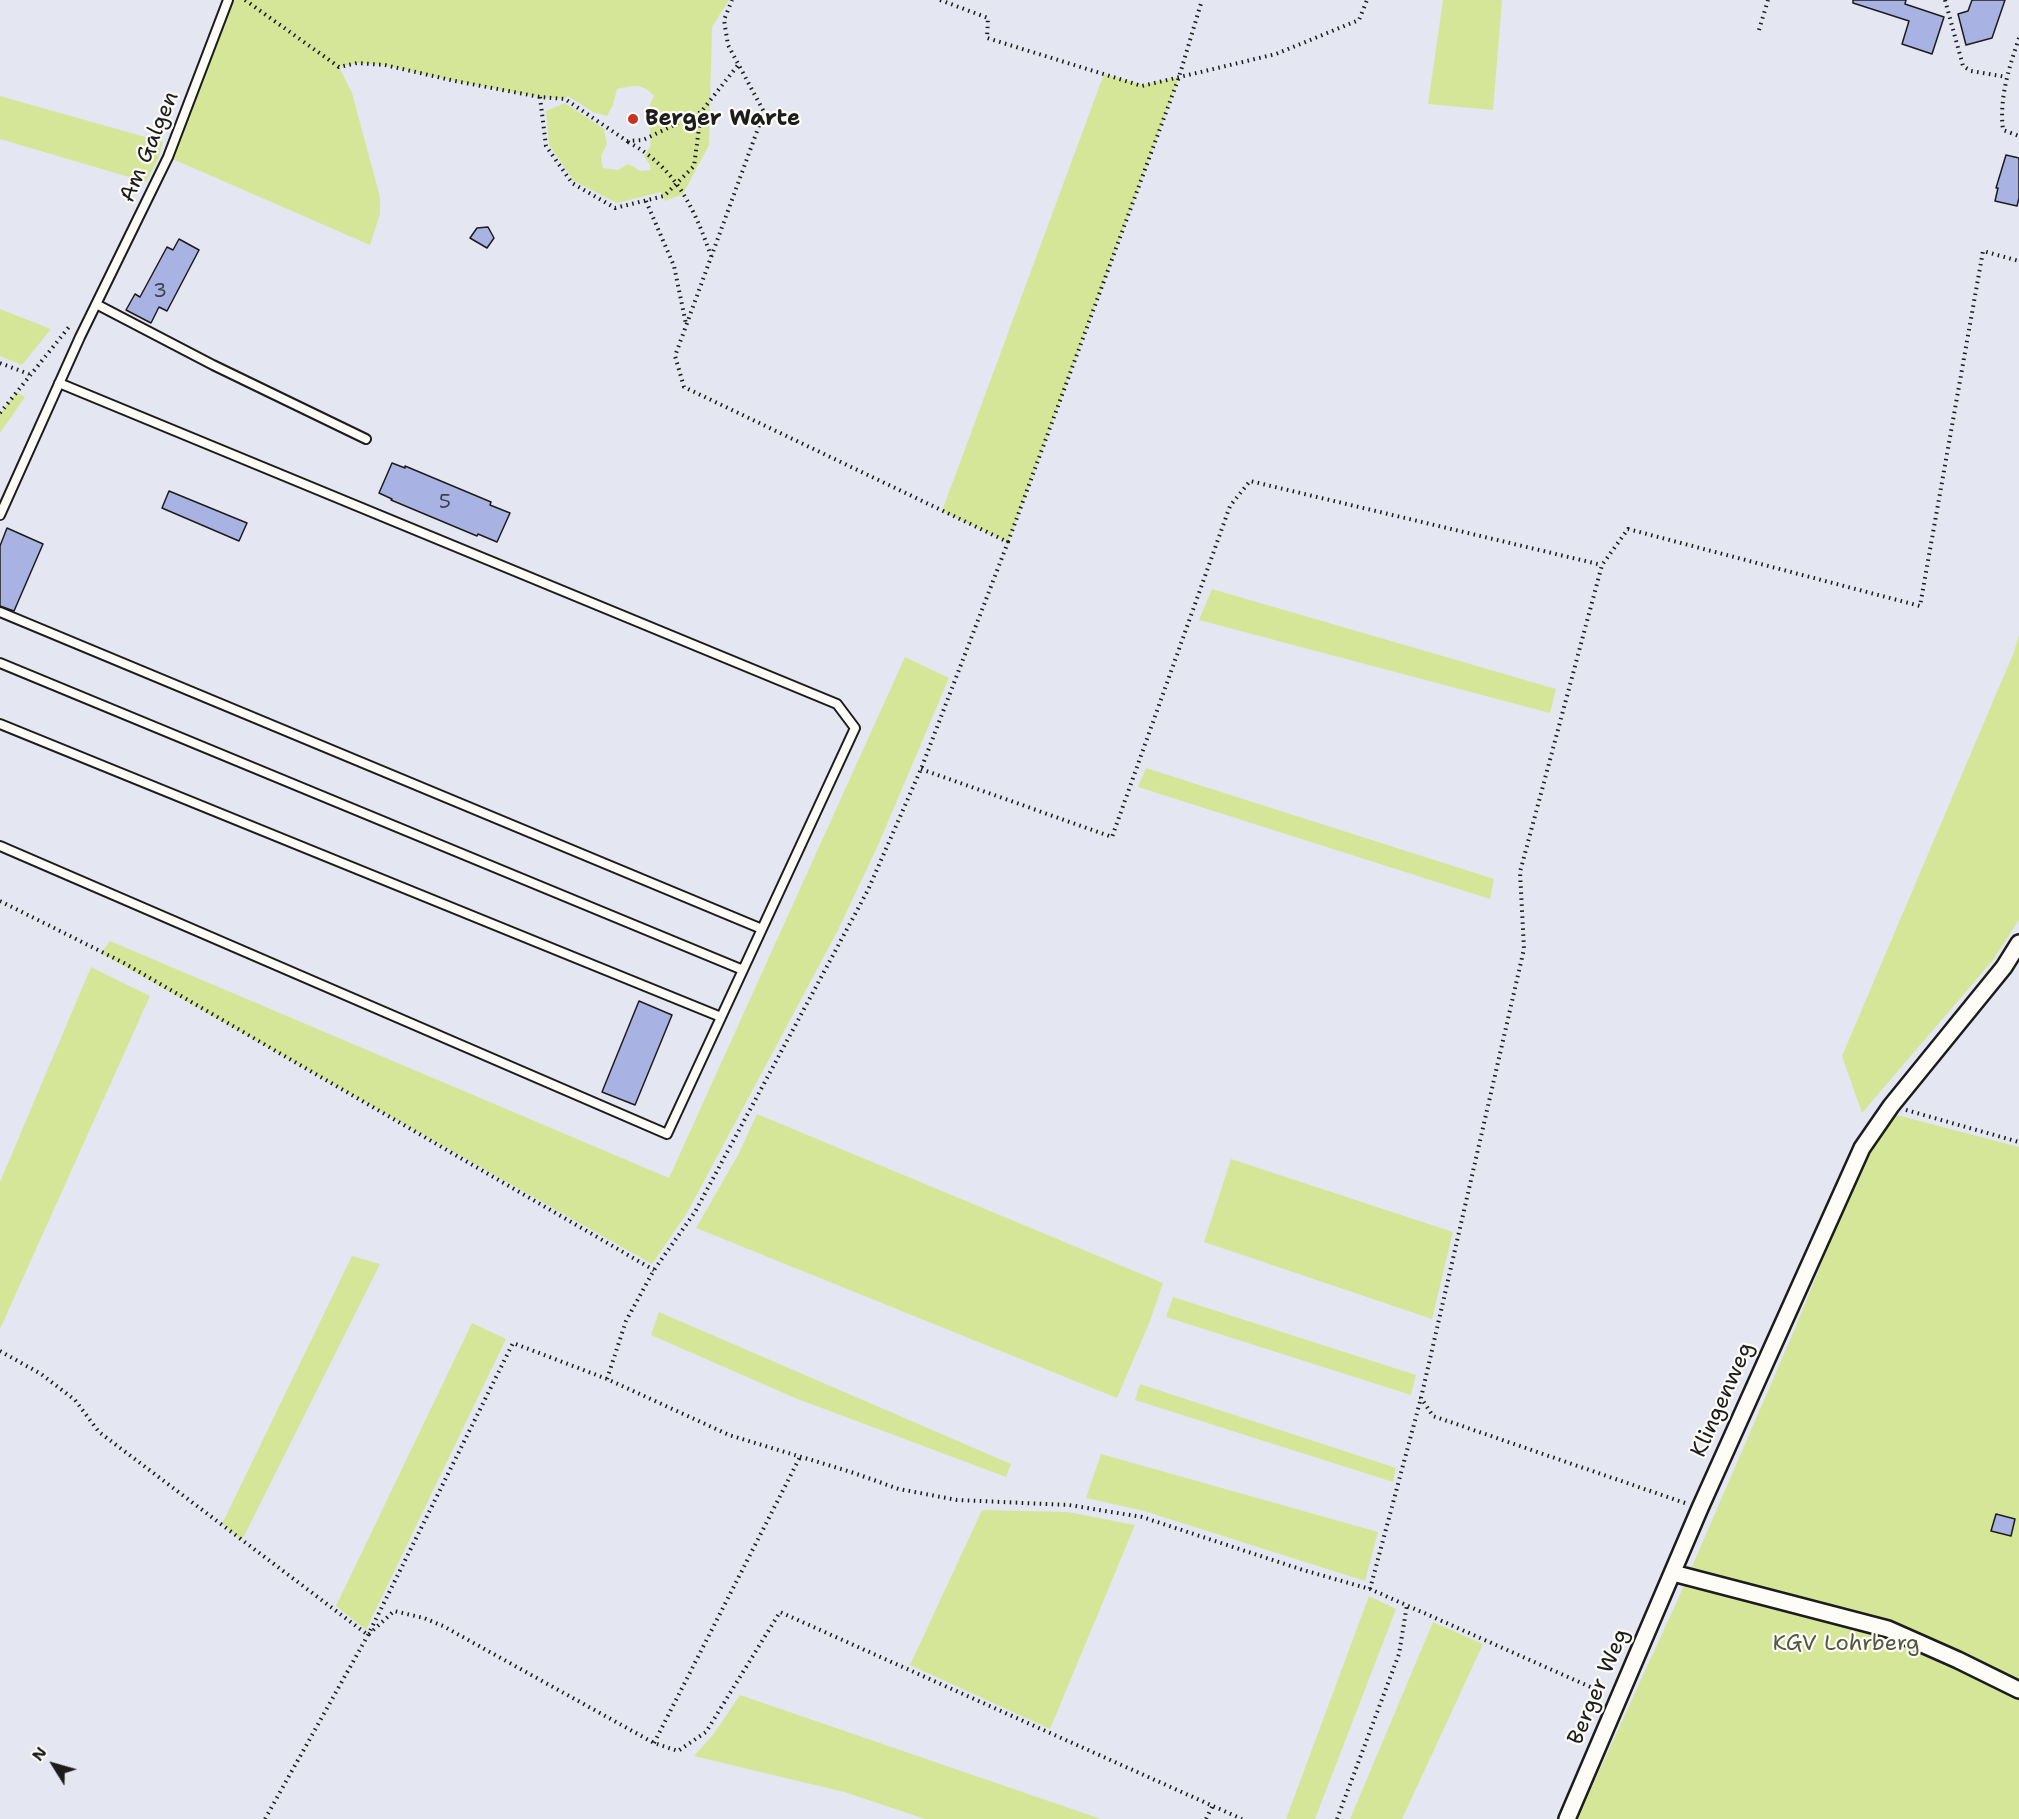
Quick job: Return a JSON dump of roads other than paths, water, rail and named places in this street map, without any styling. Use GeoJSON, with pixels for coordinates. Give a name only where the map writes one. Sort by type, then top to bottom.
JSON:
{"type":"FeatureCollection","features":[{"type":"Feature","properties":{"kind":"street","name":"Klingenweg"},"geometry":{"type":"LineString","coordinates":[[1673,1573],[1862,1148],[1891,1106],[2004,967],[2019,943]]}},
{"type":"Feature","properties":{"kind":"street"},"geometry":{"type":"LineString","coordinates":[[1673,1573],[1888,1629],[2019,1690]]}},
{"type":"Feature","properties":{"kind":"street","name":"Berger Weg"},"geometry":{"type":"LineString","coordinates":[[1567,1819],[1673,1573]]}},
{"type":"Feature","properties":{"kind":"lane","name":"Am Galgen"},"geometry":{"type":"LineString","coordinates":[[0,515],[59,382],[168,157],[228,0]]}},
{"type":"Feature","properties":{"kind":"lane"},"geometry":{"type":"LineString","coordinates":[[96,304],[213,365],[366,439]]}},
{"type":"Feature","properties":{"kind":"lane"},"geometry":{"type":"LineString","coordinates":[[0,846],[667,1134],[855,728],[837,704],[59,382]]}},
{"type":"Feature","properties":{"kind":"lane"},"geometry":{"type":"LineString","coordinates":[[0,612],[762,929]]}},
{"type":"Feature","properties":{"kind":"lane"},"geometry":{"type":"LineString","coordinates":[[0,663],[743,970]]}},
{"type":"Feature","properties":{"kind":"lane"},"geometry":{"type":"LineString","coordinates":[[0,724],[721,1017]]}},
{"type":"Feature","properties":{"kind":"place","name":"Berger Warte"},"geometry":{"type":"Point","coordinates":[633,119]}},
{"type":"Feature","properties":{"kind":"park label","name":"KGV Lohrberg"},"geometry":{"type":"Point","coordinates":[1846,1644]}}]}
